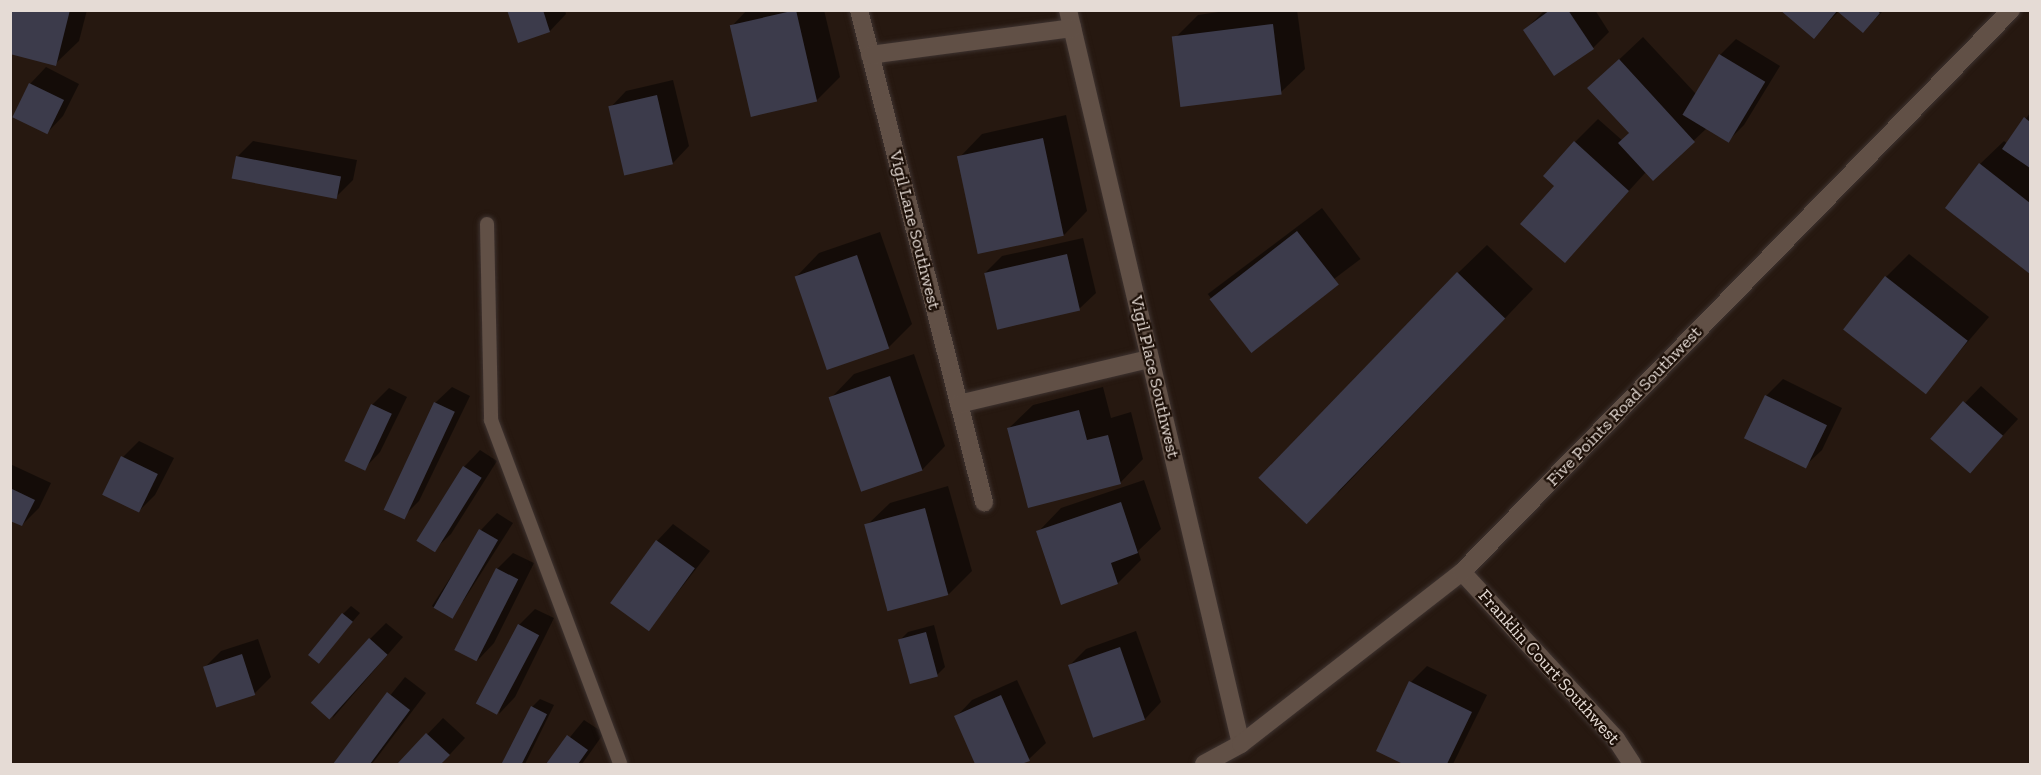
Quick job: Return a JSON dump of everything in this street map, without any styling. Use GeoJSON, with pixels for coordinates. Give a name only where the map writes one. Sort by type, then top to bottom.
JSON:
{"type":"FeatureCollection","features":[{"type":"Feature","properties":{"kind":"street","name":"Vigil Lane Southwest"},"geometry":{"type":"LineString","coordinates":[[859,10],[984,502]]}},
{"type":"Feature","properties":{"kind":"street","name":"Five Points Road Southwest"},"geometry":{"type":"LineString","coordinates":[[1204,765],[1241,744],[1462,572],[2011,10]]}},
{"type":"Feature","properties":{"kind":"street"},"geometry":{"type":"LineString","coordinates":[[870,55],[1070,19]]}},
{"type":"Feature","properties":{"kind":"street","name":"Vigil Place Southwest"},"geometry":{"type":"LineString","coordinates":[[1070,19],[1241,744]]}},
{"type":"Feature","properties":{"kind":"street"},"geometry":{"type":"LineString","coordinates":[[959,404],[1150,359]]}},
{"type":"Feature","properties":{"kind":"street","name":"Franklin Court Southwest"},"geometry":{"type":"LineString","coordinates":[[1462,572],[1616,739],[1632,765]]}},
{"type":"Feature","properties":{"kind":"lane"},"geometry":{"type":"LineString","coordinates":[[487,224],[491,420],[620,765]]}},
{"type":"Feature","properties":{"kind":"building"},"geometry":{"type":"Polygon","coordinates":[[[10,10],[70,10],[56,66],[10,54],[10,10]]]}},
{"type":"Feature","properties":{"kind":"building"},"geometry":{"type":"Polygon","coordinates":[[[507,10],[543,10],[550,32],[518,43],[507,10]]]}},
{"type":"Feature","properties":{"kind":"building"},"geometry":{"type":"Polygon","coordinates":[[[796,10],[817,102],[751,117],[730,25],[796,10]]]}},
{"type":"Feature","properties":{"kind":"building"},"geometry":{"type":"Polygon","coordinates":[[[1550,10],[1568,10],[1594,49],[1554,76],[1523,30],[1550,10]]]}},
{"type":"Feature","properties":{"kind":"building"},"geometry":{"type":"Polygon","coordinates":[[[1780,10],[1876,10],[1880,13],[1863,33],[1837,11],[1814,39],[1780,10]]]}},
{"type":"Feature","properties":{"kind":"building"},"geometry":{"type":"Polygon","coordinates":[[[1273,24],[1282,94],[1180,107],[1172,36],[1273,24]]]}},
{"type":"Feature","properties":{"kind":"building"},"geometry":{"type":"Polygon","coordinates":[[[1719,54],[1765,82],[1729,143],[1682,115],[1719,54]]]}},
{"type":"Feature","properties":{"kind":"building"},"geometry":{"type":"Polygon","coordinates":[[[1619,59],[1695,142],[1653,181],[1618,143],[1629,133],[1587,88],[1619,59]]]}},
{"type":"Feature","properties":{"kind":"building"},"geometry":{"type":"Polygon","coordinates":[[[29,83],[64,100],[47,134],[12,117],[29,83]]]}},
{"type":"Feature","properties":{"kind":"building"},"geometry":{"type":"Polygon","coordinates":[[[657,95],[673,164],[624,175],[608,106],[657,95]]]}},
{"type":"Feature","properties":{"kind":"building"},"geometry":{"type":"Polygon","coordinates":[[[2024,117],[2030,122],[2030,168],[2002,149],[2024,117]]]}},
{"type":"Feature","properties":{"kind":"building"},"geometry":{"type":"Polygon","coordinates":[[[1043,138],[1064,236],[978,254],[957,156],[1043,138]]]}},
{"type":"Feature","properties":{"kind":"building"},"geometry":{"type":"Polygon","coordinates":[[[1574,141],[1629,191],[1565,263],[1520,224],[1554,186],[1543,176],[1574,141]]]}},
{"type":"Feature","properties":{"kind":"building"},"geometry":{"type":"Polygon","coordinates":[[[236,156],[341,176],[337,199],[232,179],[236,156]]]}},
{"type":"Feature","properties":{"kind":"building"},"geometry":{"type":"Polygon","coordinates":[[[1979,163],[2030,203],[2030,274],[1945,208],[1979,163]]]}},
{"type":"Feature","properties":{"kind":"building"},"geometry":{"type":"Polygon","coordinates":[[[1297,231],[1339,285],[1251,353],[1210,299],[1297,231]]]}},
{"type":"Feature","properties":{"kind":"building"},"geometry":{"type":"Polygon","coordinates":[[[1067,254],[1080,311],[997,330],[984,273],[1067,254]]]}},
{"type":"Feature","properties":{"kind":"building"},"geometry":{"type":"Polygon","coordinates":[[[857,255],[889,349],[827,370],[795,276],[857,255]]]}},
{"type":"Feature","properties":{"kind":"building"},"geometry":{"type":"Polygon","coordinates":[[[1457,272],[1505,319],[1307,524],[1258,478],[1457,272]]]}},
{"type":"Feature","properties":{"kind":"building"},"geometry":{"type":"Polygon","coordinates":[[[1885,276],[1968,341],[1926,394],[1843,330],[1885,276]]]}},
{"type":"Feature","properties":{"kind":"building"},"geometry":{"type":"Polygon","coordinates":[[[890,376],[923,471],[861,492],[829,397],[890,376]]]}},
{"type":"Feature","properties":{"kind":"building"},"geometry":{"type":"Polygon","coordinates":[[[1765,395],[1827,425],[1806,468],[1744,438],[1765,395]]]}},
{"type":"Feature","properties":{"kind":"building"},"geometry":{"type":"Polygon","coordinates":[[[1963,401],[2003,436],[1970,474],[1930,439],[1963,401]]]}},
{"type":"Feature","properties":{"kind":"building"},"geometry":{"type":"Polygon","coordinates":[[[434,402],[455,412],[405,520],[384,510],[434,402]]]}},
{"type":"Feature","properties":{"kind":"building"},"geometry":{"type":"Polygon","coordinates":[[[371,404],[392,414],[365,471],[344,461],[371,404]]]}},
{"type":"Feature","properties":{"kind":"building"},"geometry":{"type":"Polygon","coordinates":[[[1079,410],[1087,440],[1108,435],[1121,484],[1028,508],[1007,428],[1079,410]]]}},
{"type":"Feature","properties":{"kind":"building"},"geometry":{"type":"Polygon","coordinates":[[[121,456],[158,474],[139,513],[102,495],[121,456]]]}},
{"type":"Feature","properties":{"kind":"building"},"geometry":{"type":"Polygon","coordinates":[[[463,466],[482,478],[435,552],[416,541],[463,466]]]}},
{"type":"Feature","properties":{"kind":"building"},"geometry":{"type":"Polygon","coordinates":[[[10,488],[35,500],[22,526],[10,521],[10,488]]]}},
{"type":"Feature","properties":{"kind":"building"},"geometry":{"type":"Polygon","coordinates":[[[1121,502],[1138,553],[1111,563],[1118,584],[1061,605],[1036,531],[1121,502]]]}},
{"type":"Feature","properties":{"kind":"building"},"geometry":{"type":"Polygon","coordinates":[[[925,508],[948,595],[887,611],[864,524],[925,508]]]}},
{"type":"Feature","properties":{"kind":"building"},"geometry":{"type":"Polygon","coordinates":[[[479,529],[498,540],[453,619],[434,608],[479,529]]]}},
{"type":"Feature","properties":{"kind":"building"},"geometry":{"type":"Polygon","coordinates":[[[656,540],[695,568],[649,631],[610,603],[656,540]]]}},
{"type":"Feature","properties":{"kind":"building"},"geometry":{"type":"Polygon","coordinates":[[[496,568],[518,579],[477,661],[454,650],[496,568]]]}},
{"type":"Feature","properties":{"kind":"building"},"geometry":{"type":"Polygon","coordinates":[[[342,613],[353,622],[319,664],[308,655],[342,613]]]}},
{"type":"Feature","properties":{"kind":"building"},"geometry":{"type":"Polygon","coordinates":[[[518,624],[539,635],[497,715],[476,703],[518,624]]]}},
{"type":"Feature","properties":{"kind":"building"},"geometry":{"type":"Polygon","coordinates":[[[926,632],[938,676],[910,684],[898,640],[926,632]]]}},
{"type":"Feature","properties":{"kind":"building"},"geometry":{"type":"Polygon","coordinates":[[[369,638],[388,655],[329,719],[311,703],[369,638]]]}},
{"type":"Feature","properties":{"kind":"building"},"geometry":{"type":"Polygon","coordinates":[[[1120,647],[1145,720],[1093,738],[1068,665],[1120,647]]]}},
{"type":"Feature","properties":{"kind":"building"},"geometry":{"type":"Polygon","coordinates":[[[242,654],[255,695],[216,708],[203,667],[242,654]]]}},
{"type":"Feature","properties":{"kind":"building"},"geometry":{"type":"Polygon","coordinates":[[[1409,681],[1472,712],[1447,764],[1403,764],[1376,751],[1409,681]]]}},
{"type":"Feature","properties":{"kind":"building"},"geometry":{"type":"Polygon","coordinates":[[[387,692],[410,710],[370,764],[333,764],[387,692]]]}},
{"type":"Feature","properties":{"kind":"building"},"geometry":{"type":"Polygon","coordinates":[[[1001,695],[1030,761],[1021,764],[975,764],[954,716],[1001,695]]]}},
{"type":"Feature","properties":{"kind":"building"},"geometry":{"type":"Polygon","coordinates":[[[531,706],[547,714],[522,764],[501,764],[531,706]]]}},
{"type":"Feature","properties":{"kind":"building"},"geometry":{"type":"Polygon","coordinates":[[[426,733],[450,755],[441,764],[397,764],[426,733]]]}},
{"type":"Feature","properties":{"kind":"building"},"geometry":{"type":"Polygon","coordinates":[[[567,735],[588,750],[578,764],[546,764],[567,735]]]}}]}
